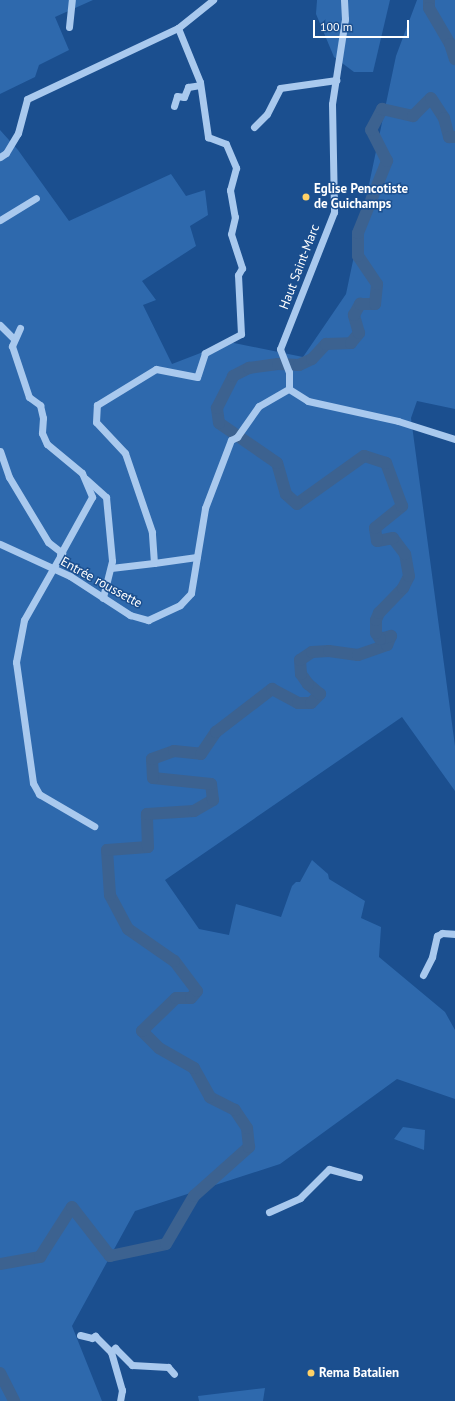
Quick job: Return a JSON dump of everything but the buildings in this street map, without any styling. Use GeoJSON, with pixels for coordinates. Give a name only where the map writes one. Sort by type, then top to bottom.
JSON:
{"type":"FeatureCollection","features":[{"type":"Feature","properties":{"kind":"street"},"geometry":{"type":"LineString","coordinates":[[69,27],[72,0]]}},
{"type":"Feature","properties":{"kind":"street"},"geometry":{"type":"LineString","coordinates":[[2,153],[18,133],[27,98],[178,28],[213,0]]}},
{"type":"Feature","properties":{"kind":"street","name":"Haut Saint-Marc"},"geometry":{"type":"LineString","coordinates":[[288,389],[289,372],[280,349],[334,212],[332,104],[346,19],[344,0]]}},
{"type":"Feature","properties":{"kind":"street"},"geometry":{"type":"LineString","coordinates":[[154,563],[152,532],[125,453],[96,422],[97,405],[156,369],[197,376],[205,353],[241,334],[237,290],[238,275],[242,268],[231,234],[235,217],[230,190],[236,168],[226,144],[208,137],[200,85],[178,28]]}},
{"type":"Feature","properties":{"kind":"street"},"geometry":{"type":"LineString","coordinates":[[254,127],[267,114],[280,88],[336,80]]}},
{"type":"Feature","properties":{"kind":"street"},"geometry":{"type":"LineString","coordinates":[[174,106],[177,96],[184,97],[188,87],[200,85]]}},
{"type":"Feature","properties":{"kind":"street"},"geometry":{"type":"LineString","coordinates":[[0,220],[36,198]]}},
{"type":"Feature","properties":{"kind":"street"},"geometry":{"type":"LineString","coordinates":[[0,325],[14,339]]}},
{"type":"Feature","properties":{"kind":"street"},"geometry":{"type":"LineString","coordinates":[[20,328],[12,346],[29,397],[40,405],[44,418],[42,433],[47,444],[106,497],[112,561],[103,598]]}},
{"type":"Feature","properties":{"kind":"street"},"geometry":{"type":"LineString","coordinates":[[288,389],[308,401],[398,422],[455,439]]}},
{"type":"Feature","properties":{"kind":"street","name":"Entrée roussette"},"geometry":{"type":"LineString","coordinates":[[0,544],[52,570],[70,576],[130,615],[148,620],[180,604],[191,594],[205,508],[231,440],[237,437],[259,406],[288,389]]}},
{"type":"Feature","properties":{"kind":"street"},"geometry":{"type":"LineString","coordinates":[[0,451],[9,477],[48,542],[62,553],[60,555]]}},
{"type":"Feature","properties":{"kind":"street"},"geometry":{"type":"LineString","coordinates":[[83,476],[92,497],[24,620],[16,662],[28,759],[33,783],[39,794],[94,826]]}},
{"type":"Feature","properties":{"kind":"street"},"geometry":{"type":"LineString","coordinates":[[110,568],[197,557]]}},
{"type":"Feature","properties":{"kind":"street"},"geometry":{"type":"LineString","coordinates":[[423,975],[432,957],[437,936],[442,933],[455,934]]}},
{"type":"Feature","properties":{"kind":"street"},"geometry":{"type":"LineString","coordinates":[[269,1212],[300,1198],[329,1169],[359,1178]]}},
{"type":"Feature","properties":{"kind":"street"},"geometry":{"type":"LineString","coordinates":[[80,1335],[92,1338],[95,1336],[110,1352],[122,1390],[120,1401]]}},
{"type":"Feature","properties":{"kind":"street"},"geometry":{"type":"LineString","coordinates":[[110,1352],[115,1348],[132,1365],[168,1367],[174,1374]]}},
{"type":"Feature","properties":{"kind":"shaded area"},"geometry":{"type":"Polygon","coordinates":[[[0,0],[93,0],[55,17],[69,50],[39,65],[35,77],[0,94],[0,0]]]}},
{"type":"Feature","properties":{"kind":"shaded area"},"geometry":{"type":"Polygon","coordinates":[[[317,0],[390,0],[373,72],[354,72],[334,57],[316,14],[317,0]]]}},
{"type":"Feature","properties":{"kind":"shaded area"},"geometry":{"type":"Polygon","coordinates":[[[417,0],[455,0],[455,409],[417,401],[411,418],[455,746],[455,791],[402,717],[165,880],[199,929],[229,935],[236,904],[281,917],[292,886],[296,882],[300,882],[312,860],[328,874],[329,879],[365,901],[361,918],[381,927],[379,957],[445,1012],[455,1030],[455,1099],[397,1079],[280,1164],[135,1211],[72,1326],[102,1401],[0,1401],[0,130],[18,150],[69,221],[171,174],[186,196],[205,190],[208,215],[190,226],[196,246],[142,281],[156,300],[143,305],[172,364],[229,342],[303,357],[346,294],[396,56],[417,0]]]}},
{"type":"Feature","properties":{"kind":"shaded area"},"geometry":{"type":"Polygon","coordinates":[[[403,1127],[425,1130],[424,1150],[394,1139],[403,1127]]]}},
{"type":"Feature","properties":{"kind":"shaded area"},"geometry":{"type":"Polygon","coordinates":[[[265,1388],[263,1401],[199,1401],[198,1396],[265,1388]]]}},
{"type":"Feature","properties":{"kind":"waterway"},"geometry":{"type":"LineString","coordinates":[[429,0],[429,8],[450,44],[455,59]]}},
{"type":"Feature","properties":{"kind":"waterway"},"geometry":{"type":"LineString","coordinates":[[0,1264],[40,1257],[72,1207],[110,1256],[166,1244],[194,1196],[249,1147],[247,1128],[235,1110],[210,1097],[194,1068],[159,1048],[142,1031],[176,998],[191,998],[197,991],[174,961],[128,929],[110,895],[107,850],[148,847],[147,814],[194,811],[213,800],[211,784],[153,778],[152,759],[174,751],[201,754],[216,732],[272,689],[298,703],[311,703],[320,694],[308,684],[301,674],[300,660],[312,652],[329,651],[358,655],[387,645],[391,636],[380,639],[376,633],[376,620],[379,613],[403,588],[409,576],[405,554],[393,538],[377,541],[375,528],[402,506],[386,463],[364,456],[297,504],[286,494],[277,463],[219,423],[217,408],[233,376],[249,368],[278,364],[299,365],[312,359],[326,344],[351,343],[359,333],[354,315],[360,304],[375,304],[377,284],[358,256],[358,233],[387,161],[371,130],[382,109],[413,116],[431,98],[444,118],[449,137],[455,137]]}},
{"type":"Feature","properties":{"kind":"waterway"},"geometry":{"type":"LineString","coordinates":[[0,1373],[14,1401]]}},
{"type":"Feature","properties":{"kind":"place","name":"Eglise Pencotiste de Guichamps"},"geometry":{"type":"Point","coordinates":[306,197]}},
{"type":"Feature","properties":{"kind":"place","name":"Rema Batalien"},"geometry":{"type":"Point","coordinates":[311,1373]}}]}
